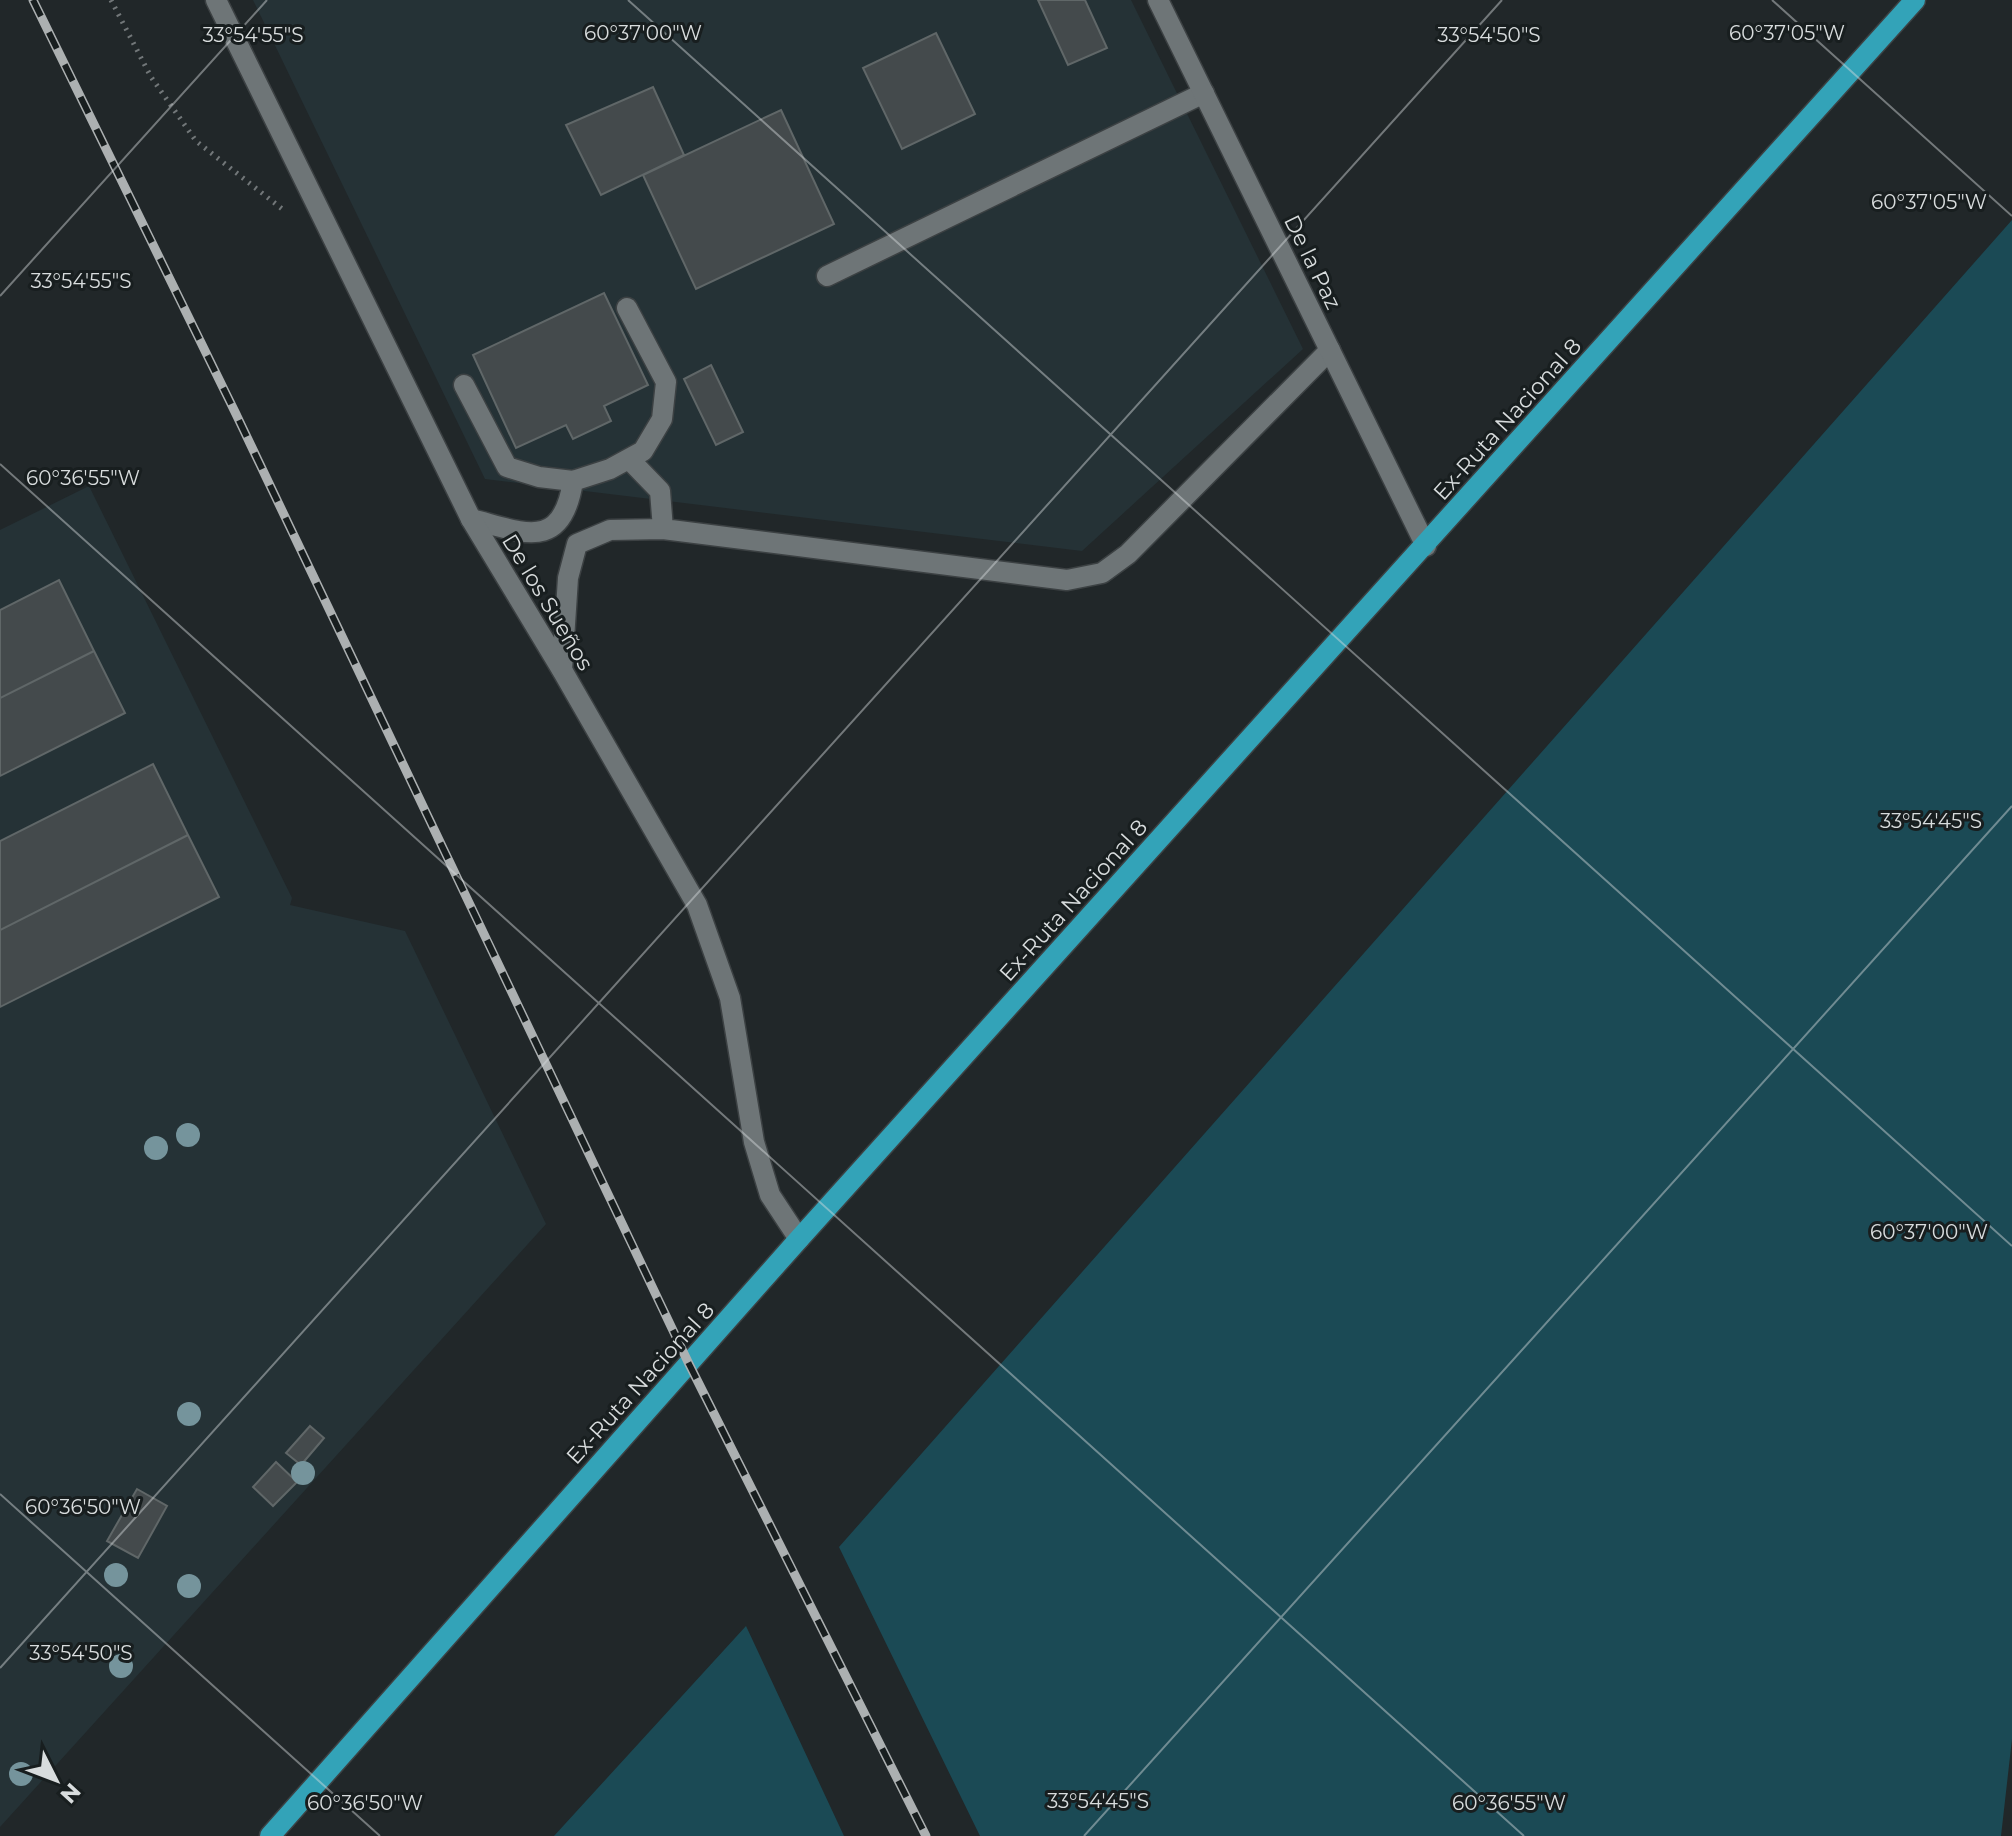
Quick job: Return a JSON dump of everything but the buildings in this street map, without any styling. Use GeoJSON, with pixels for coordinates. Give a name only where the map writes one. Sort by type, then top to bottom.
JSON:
{"type":"FeatureCollection","features":[{"type":"Feature","properties":{"kind":"main road","name":"Ex-Ruta Nacional 8"},"geometry":{"type":"LineString","coordinates":[[270,1836],[799,1239],[1915,0]]}},
{"type":"Feature","properties":{"kind":"street","name":"De los Sueños"},"geometry":{"type":"LineString","coordinates":[[216,0],[471,519],[697,905],[730,998],[754,1142],[770,1195],[799,1239]]}},
{"type":"Feature","properties":{"kind":"street","name":"De la Paz"},"geometry":{"type":"LineString","coordinates":[[1158,0],[1426,546]]}},
{"type":"Feature","properties":{"kind":"street"},"geometry":{"type":"LineString","coordinates":[[827,276],[1204,93]]}},
{"type":"Feature","properties":{"kind":"street"},"geometry":{"type":"LineString","coordinates":[[464,385],[507,467],[539,477],[573,481],[610,469],[643,451],[662,419],[666,382],[627,308]]}},
{"type":"Feature","properties":{"kind":"street"},"geometry":{"type":"LineString","coordinates":[[577,544],[610,530],[663,529],[1067,580],[1102,573],[1128,554],[1330,350]]}},
{"type":"Feature","properties":{"kind":"street"},"geometry":{"type":"LineString","coordinates":[[629,459],[660,491],[663,529]]}},
{"type":"Feature","properties":{"kind":"street"},"geometry":{"type":"LineString","coordinates":[[471,519],[533,535],[555,526],[570,502],[573,481]]}},
{"type":"Feature","properties":{"kind":"street"},"geometry":{"type":"LineString","coordinates":[[555,526],[577,544]]}},
{"type":"Feature","properties":{"kind":"street"},"geometry":{"type":"LineString","coordinates":[[562,670],[568,578],[577,544]]}},
{"type":"Feature","properties":{"kind":"path"},"geometry":{"type":"LineString","coordinates":[[111,0],[151,77],[196,141],[294,219]]}},
{"type":"Feature","properties":{"kind":"shaded area"},"geometry":{"type":"Polygon","coordinates":[[[253,0],[1131,0],[1303,349],[1082,551],[485,479],[253,0]]]}},
{"type":"Feature","properties":{"kind":"shaded area"},"geometry":{"type":"Polygon","coordinates":[[[2012,220],[2012,1739],[2001,1836],[980,1836],[839,1547],[2012,220]]]}},
{"type":"Feature","properties":{"kind":"shaded area"},"geometry":{"type":"Polygon","coordinates":[[[89,486],[292,898],[290,905],[405,931],[546,1224],[0,1827],[0,530],[89,486]]]}},
{"type":"Feature","properties":{"kind":"shaded area"},"geometry":{"type":"Polygon","coordinates":[[[746,1626],[844,1836],[554,1836],[746,1626]]]}},
{"type":"Feature","properties":{"kind":"railway"},"geometry":{"type":"LineString","coordinates":[[33,0],[236,414],[689,1364],[926,1836]]}}]}
